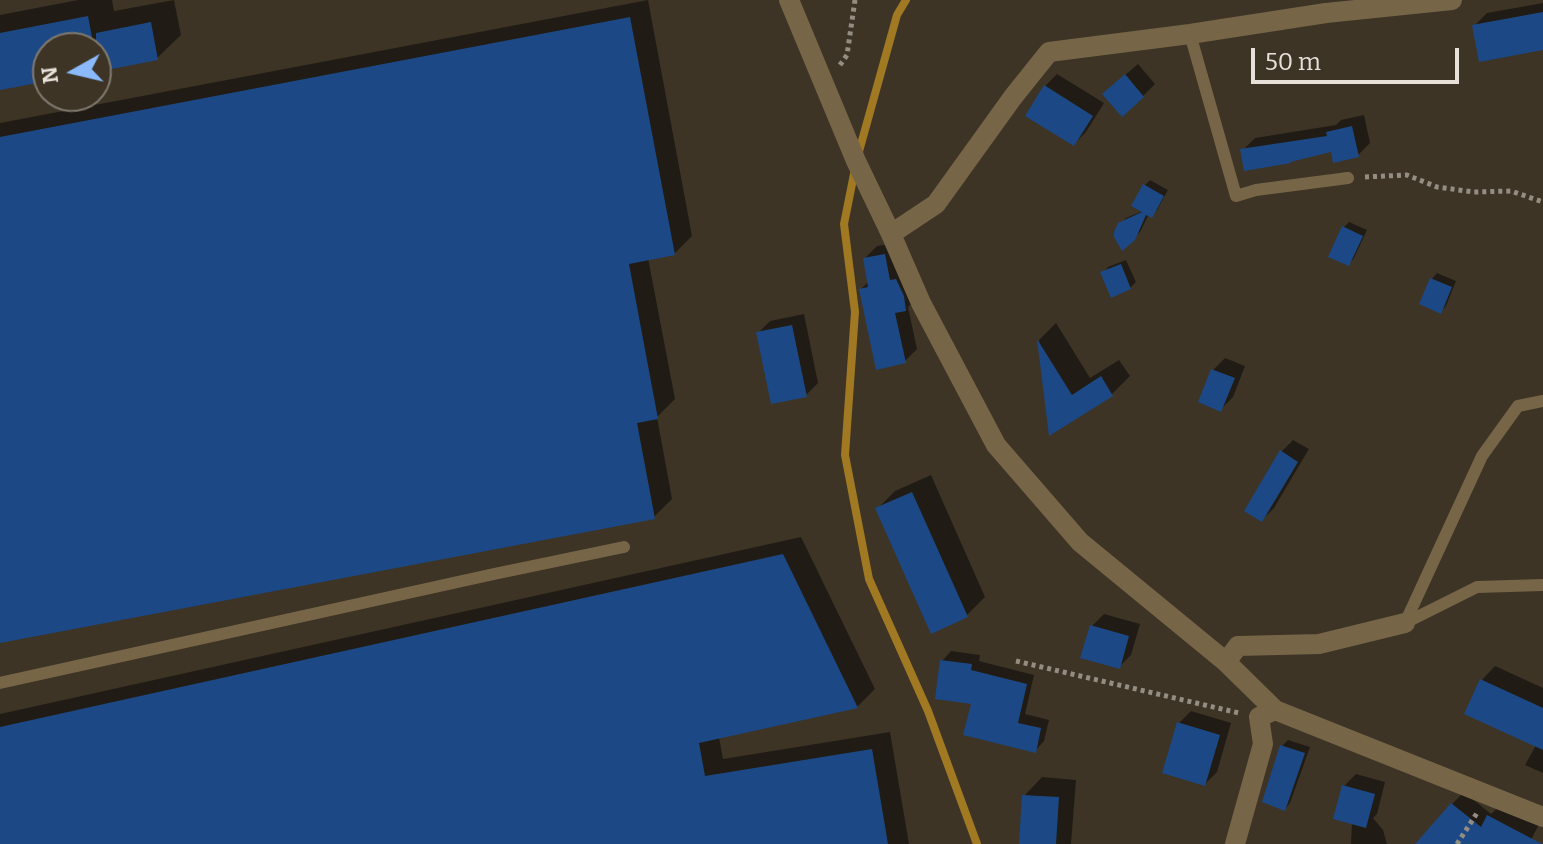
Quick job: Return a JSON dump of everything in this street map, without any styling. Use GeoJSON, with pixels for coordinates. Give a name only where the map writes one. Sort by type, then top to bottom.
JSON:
{"type":"FeatureCollection","features":[{"type":"Feature","properties":{"kind":"street"},"geometry":{"type":"LineString","coordinates":[[789,0],[856,161],[921,303],[996,445],[1080,542],[1226,662],[1267,714],[1543,817]]}},
{"type":"Feature","properties":{"kind":"street"},"geometry":{"type":"LineString","coordinates":[[891,234],[936,204],[1049,52],[1326,13],[1452,0]]}},
{"type":"Feature","properties":{"kind":"street"},"geometry":{"type":"LineString","coordinates":[[1226,662],[1238,646],[1319,644],[1405,623]]}},
{"type":"Feature","properties":{"kind":"street"},"geometry":{"type":"LineString","coordinates":[[1235,844],[1263,744],[1267,714]]}},
{"type":"Feature","properties":{"kind":"lane"},"geometry":{"type":"LineString","coordinates":[[1190,34],[1236,196],[1256,190],[1348,178]]}},
{"type":"Feature","properties":{"kind":"lane"},"geometry":{"type":"LineString","coordinates":[[1405,623],[1482,456],[1518,406],[1543,401]]}},
{"type":"Feature","properties":{"kind":"lane"},"geometry":{"type":"LineString","coordinates":[[0,683],[624,547]]}},
{"type":"Feature","properties":{"kind":"lane"},"geometry":{"type":"LineString","coordinates":[[1405,623],[1477,587],[1543,585]]}},
{"type":"Feature","properties":{"kind":"path"},"geometry":{"type":"LineString","coordinates":[[825,86],[847,55],[855,0]]}},
{"type":"Feature","properties":{"kind":"path"},"geometry":{"type":"LineString","coordinates":[[1348,178],[1407,175],[1437,187],[1474,192],[1511,191],[1543,202]]}},
{"type":"Feature","properties":{"kind":"path"},"geometry":{"type":"LineString","coordinates":[[1016,661],[1267,714]]}},
{"type":"Feature","properties":{"kind":"path"},"geometry":{"type":"LineString","coordinates":[[1457,844],[1489,795]]}},
{"type":"Feature","properties":{"kind":"building"},"geometry":{"type":"Polygon","coordinates":[[[1543,12],[1543,50],[1479,62],[1472,25],[1543,12]]]}},
{"type":"Feature","properties":{"kind":"building"},"geometry":{"type":"Polygon","coordinates":[[[88,16],[91,32],[32,32],[32,84],[0,90],[0,33],[88,16]]]}},
{"type":"Feature","properties":{"kind":"building"},"geometry":{"type":"Polygon","coordinates":[[[630,17],[675,255],[629,264],[658,419],[637,423],[655,519],[0,643],[0,137],[630,17]]]}},
{"type":"Feature","properties":{"kind":"building"},"geometry":{"type":"Polygon","coordinates":[[[151,22],[158,60],[112,69],[112,32],[101,32],[151,22]]]}},
{"type":"Feature","properties":{"kind":"building"},"geometry":{"type":"Polygon","coordinates":[[[1125,74],[1144,97],[1122,117],[1102,94],[1125,74]]]}},
{"type":"Feature","properties":{"kind":"building"},"geometry":{"type":"Polygon","coordinates":[[[1044,85],[1093,116],[1074,146],[1025,116],[1044,85]]]}},
{"type":"Feature","properties":{"kind":"building"},"geometry":{"type":"Polygon","coordinates":[[[1352,126],[1359,157],[1333,163],[1331,152],[1244,171],[1240,149],[1327,136],[1326,132],[1352,126]]]}},
{"type":"Feature","properties":{"kind":"building"},"geometry":{"type":"Polygon","coordinates":[[[1143,184],[1164,196],[1152,218],[1146,215],[1135,240],[1122,251],[1114,232],[1118,223],[1142,212],[1131,206],[1143,184]]]}},
{"type":"Feature","properties":{"kind":"building"},"geometry":{"type":"Polygon","coordinates":[[[1342,226],[1363,236],[1349,266],[1328,257],[1342,226]]]}},
{"type":"Feature","properties":{"kind":"building"},"geometry":{"type":"Polygon","coordinates":[[[885,254],[890,280],[896,279],[904,296],[906,311],[895,313],[906,363],[876,370],[859,289],[868,287],[863,258],[885,254]]]}},
{"type":"Feature","properties":{"kind":"building"},"geometry":{"type":"Polygon","coordinates":[[[1121,264],[1131,289],[1111,298],[1100,272],[1121,264]]]}},
{"type":"Feature","properties":{"kind":"building"},"geometry":{"type":"Polygon","coordinates":[[[1430,278],[1452,287],[1441,314],[1419,304],[1430,278]]]}},
{"type":"Feature","properties":{"kind":"building"},"geometry":{"type":"Polygon","coordinates":[[[792,325],[807,397],[771,404],[756,332],[792,325]]]}},
{"type":"Feature","properties":{"kind":"building"},"geometry":{"type":"Polygon","coordinates":[[[1037,339],[1072,395],[1101,376],[1113,396],[1049,436],[1037,339]]]}},
{"type":"Feature","properties":{"kind":"building"},"geometry":{"type":"Polygon","coordinates":[[[1211,369],[1235,378],[1221,412],[1198,402],[1211,369]]]}},
{"type":"Feature","properties":{"kind":"building"},"geometry":{"type":"Polygon","coordinates":[[[1280,450],[1298,462],[1262,522],[1244,511],[1280,450]]]}},
{"type":"Feature","properties":{"kind":"building"},"geometry":{"type":"Polygon","coordinates":[[[912,492],[968,617],[931,634],[875,508],[912,492]]]}},
{"type":"Feature","properties":{"kind":"building"},"geometry":{"type":"Polygon","coordinates":[[[783,554],[858,708],[699,743],[705,776],[872,749],[888,844],[0,844],[0,727],[783,554]]]}},
{"type":"Feature","properties":{"kind":"building"},"geometry":{"type":"Polygon","coordinates":[[[1090,625],[1129,636],[1120,669],[1080,658],[1090,625]]]}},
{"type":"Feature","properties":{"kind":"building"},"geometry":{"type":"Polygon","coordinates":[[[940,660],[972,664],[971,670],[1027,684],[1018,723],[1041,728],[1036,753],[963,735],[971,704],[935,699],[940,660]]]}},
{"type":"Feature","properties":{"kind":"building"},"geometry":{"type":"Polygon","coordinates":[[[1480,679],[1543,708],[1543,750],[1464,714],[1480,679]]]}},
{"type":"Feature","properties":{"kind":"building"},"geometry":{"type":"Polygon","coordinates":[[[1177,722],[1220,735],[1205,786],[1162,773],[1177,722]]]}},
{"type":"Feature","properties":{"kind":"building"},"geometry":{"type":"Polygon","coordinates":[[[1280,745],[1305,753],[1285,811],[1262,802],[1280,745]]]}},
{"type":"Feature","properties":{"kind":"building"},"geometry":{"type":"Polygon","coordinates":[[[1342,785],[1375,794],[1366,828],[1333,819],[1342,785]]]}},
{"type":"Feature","properties":{"kind":"building"},"geometry":{"type":"Polygon","coordinates":[[[1022,795],[1059,797],[1056,844],[1019,844],[1022,795]]]}},
{"type":"Feature","properties":{"kind":"building"},"geometry":{"type":"Polygon","coordinates":[[[1451,803],[1481,827],[1487,815],[1542,844],[1415,844],[1451,803]]]}},
{"type":"Feature","properties":{"kind":"waterway"},"geometry":{"type":"LineString","coordinates":[[858,155],[897,15],[906,0]]}},
{"type":"Feature","properties":{"kind":"waterway"},"geometry":{"type":"LineString","coordinates":[[855,169],[844,224],[855,312],[845,455],[869,579],[928,711],[977,844]]}}]}
